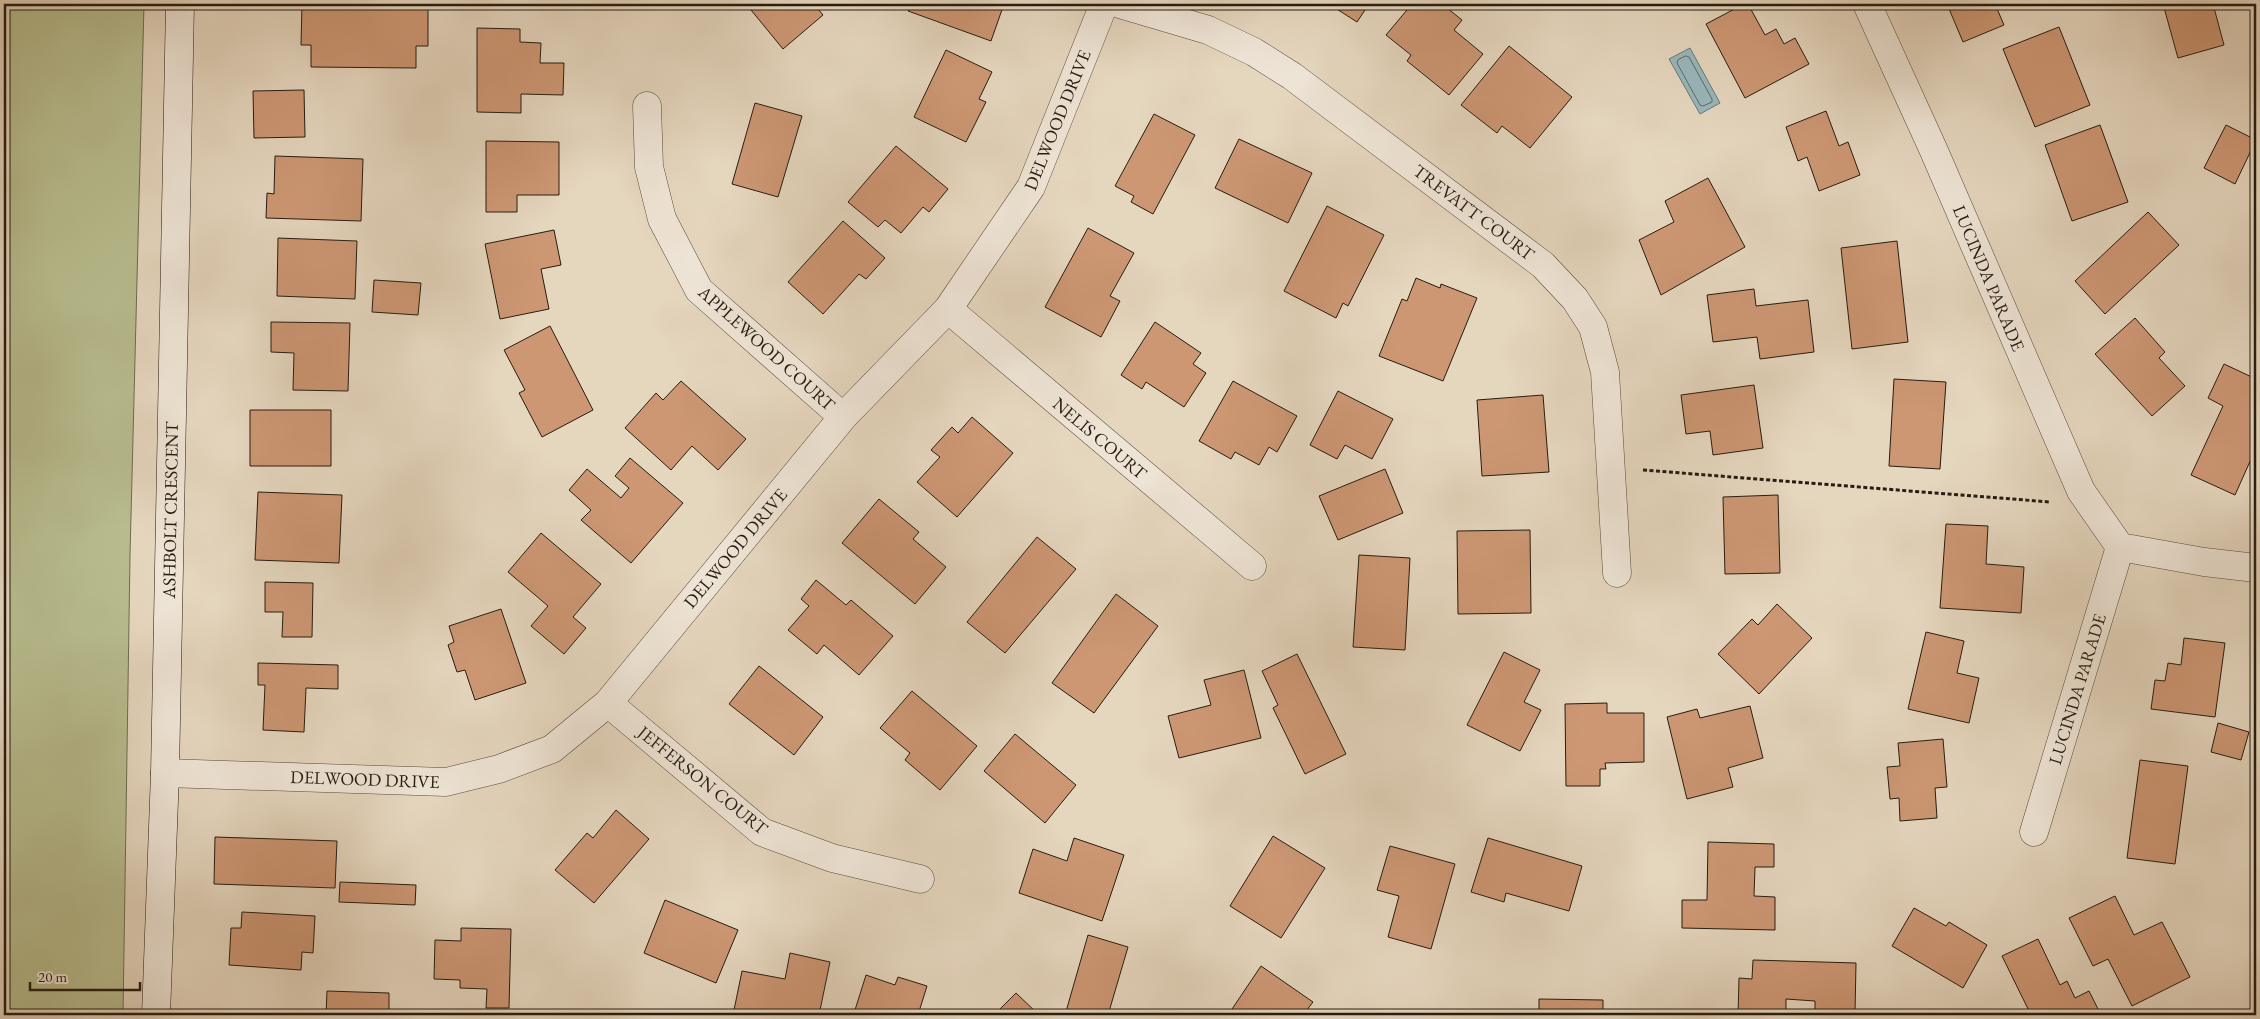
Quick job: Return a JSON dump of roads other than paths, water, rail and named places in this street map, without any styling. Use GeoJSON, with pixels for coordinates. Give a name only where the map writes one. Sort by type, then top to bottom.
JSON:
{"type":"FeatureCollection","features":[{"type":"Feature","properties":{"kind":"street","name":"ASHBOLT CRESCENT"},"geometry":{"type":"LineString","coordinates":[[156,1015],[165,773],[180,4]]}},
{"type":"Feature","properties":{"kind":"street","name":"DELWOOD DRIVE"},"geometry":{"type":"LineString","coordinates":[[165,773],[446,782],[499,769],[552,749],[608,703],[843,417],[948,309],[1031,187],[1104,4]]}},
{"type":"Feature","properties":{"kind":"street","name":"TREVATT COURT"},"geometry":{"type":"LineString","coordinates":[[1120,4],[1208,30],[1254,52],[1292,76],[1543,265],[1575,299],[1593,327],[1605,372],[1617,573]]}},
{"type":"Feature","properties":{"kind":"street","name":"LUCINDA PARADE"},"geometry":{"type":"LineString","coordinates":[[1867,4],[1934,151],[2081,491],[2120,547],[2034,832]]}},
{"type":"Feature","properties":{"kind":"street","name":"APPLEWOOD COURT"},"geometry":{"type":"LineString","coordinates":[[647,106],[649,168],[662,219],[699,290],[843,417]]}},
{"type":"Feature","properties":{"kind":"street","name":"NELIS COURT"},"geometry":{"type":"LineString","coordinates":[[948,309],[1252,566]]}},
{"type":"Feature","properties":{"kind":"street"},"geometry":{"type":"LineString","coordinates":[[2120,547],[2204,562],[2256,568]]}},
{"type":"Feature","properties":{"kind":"street","name":"JEFFERSON COURT"},"geometry":{"type":"LineString","coordinates":[[608,703],[762,832],[832,858],[920,878]]}},
{"type":"Feature","properties":{"kind":"water"},"geometry":{"type":"Polygon","coordinates":[[[1690,48],[1720,103],[1700,114],[1669,59],[1690,48]]]}}]}
